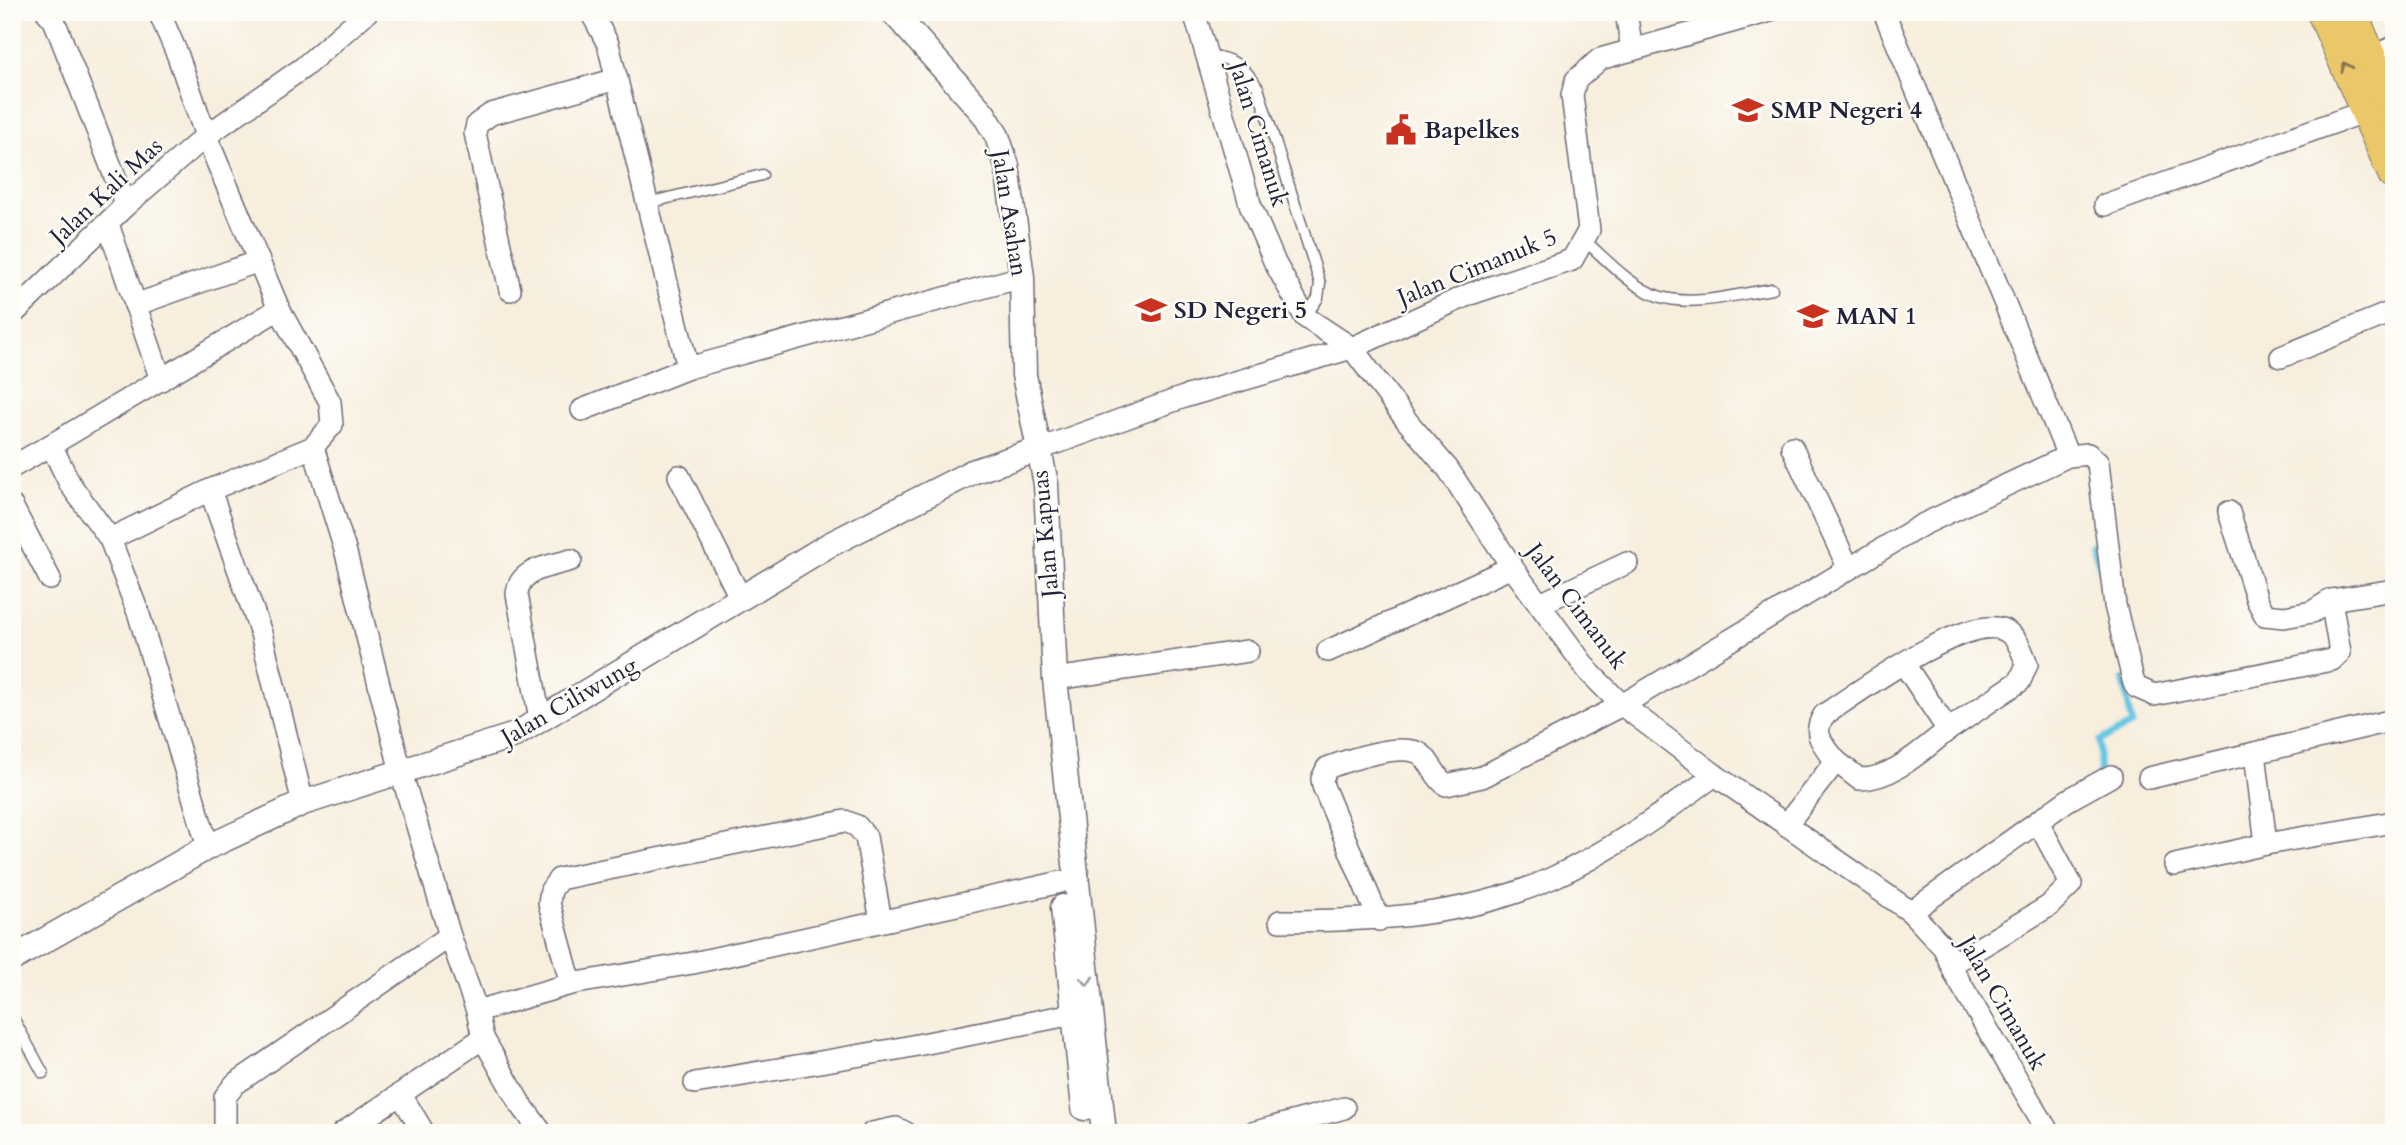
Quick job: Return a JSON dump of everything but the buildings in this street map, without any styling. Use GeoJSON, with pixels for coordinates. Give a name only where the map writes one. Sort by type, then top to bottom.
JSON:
{"type":"FeatureCollection","features":[{"type":"Feature","properties":{"kind":"main road"},"geometry":{"type":"LineString","coordinates":[[2323,12],[2383,109]]}},
{"type":"Feature","properties":{"kind":"main road"},"geometry":{"type":"LineString","coordinates":[[2351,12],[2382,53],[2383,109],[2394,174]]}},
{"type":"Feature","properties":{"kind":"street"},"geometry":{"type":"LineString","coordinates":[[47,12],[54,20],[126,205]]}},
{"type":"Feature","properties":{"kind":"street"},"geometry":{"type":"LineString","coordinates":[[110,539],[210,490],[313,447],[332,425],[330,402],[279,309],[206,136],[178,56],[159,12]]}},
{"type":"Feature","properties":{"kind":"street","name":"Jalan Kali Mas"},"geometry":{"type":"LineString","coordinates":[[12,315],[126,205],[206,136],[304,67],[367,12]]}},
{"type":"Feature","properties":{"kind":"street"},"geometry":{"type":"LineString","coordinates":[[591,12],[608,44],[688,368]]}},
{"type":"Feature","properties":{"kind":"street","name":"Jalan Asahan"},"geometry":{"type":"LineString","coordinates":[[893,12],[952,75],[997,135],[1007,166],[1022,277],[1024,375],[1037,450]]}},
{"type":"Feature","properties":{"kind":"street","name":"Jalan Cimanuk"},"geometry":{"type":"LineString","coordinates":[[1194,12],[1251,207],[1275,263],[1305,317],[1352,348],[1407,421],[1448,469],[1513,567],[1589,672],[1622,705],[1715,775],[1911,912],[1944,948],[1956,976],[2049,1133]]}},
{"type":"Feature","properties":{"kind":"street"},"geometry":{"type":"LineString","coordinates":[[1626,12],[1632,50]]}},
{"type":"Feature","properties":{"kind":"street","name":"Jalan Cimanuk 5"},"geometry":{"type":"LineString","coordinates":[[1037,450],[1184,397],[1352,348],[1470,294],[1572,260],[1589,230],[1572,95],[1576,80],[1600,59],[1767,12]]}},
{"type":"Feature","properties":{"kind":"street"},"geometry":{"type":"LineString","coordinates":[[1884,12],[2068,456]]}},
{"type":"Feature","properties":{"kind":"street"},"geometry":{"type":"LineString","coordinates":[[510,290],[475,133],[477,124],[491,114],[617,79]]}},
{"type":"Feature","properties":{"kind":"street"},"geometry":{"type":"LineString","coordinates":[[2105,205],[2383,109]]}},
{"type":"Feature","properties":{"kind":"street"},"geometry":{"type":"LineString","coordinates":[[108,224],[161,380]]}},
{"type":"Feature","properties":{"kind":"street"},"geometry":{"type":"LineString","coordinates":[[135,305],[259,261]]}},
{"type":"Feature","properties":{"kind":"street"},"geometry":{"type":"LineString","coordinates":[[582,410],[688,368],[1022,277]]}},
{"type":"Feature","properties":{"kind":"street"},"geometry":{"type":"LineString","coordinates":[[12,467],[279,309]]}},
{"type":"Feature","properties":{"kind":"street"},"geometry":{"type":"LineString","coordinates":[[2281,357],[2394,311]]}},
{"type":"Feature","properties":{"kind":"street"},"geometry":{"type":"LineString","coordinates":[[51,445],[70,484],[110,539],[139,615],[208,848]]}},
{"type":"Feature","properties":{"kind":"street"},"geometry":{"type":"LineString","coordinates":[[313,447],[346,552],[401,772],[450,936],[477,1010],[483,1038],[519,1102],[542,1133]]}},
{"type":"Feature","properties":{"kind":"street"},"geometry":{"type":"LineString","coordinates":[[1792,447],[1849,569]]}},
{"type":"Feature","properties":{"kind":"street","name":"Jalan Ciliwung"},"geometry":{"type":"LineString","coordinates":[[12,959],[208,848],[303,803],[493,744],[616,676],[740,597],[827,546],[950,483],[1037,450]]}},
{"type":"Feature","properties":{"kind":"street","name":"Jalan Kapuas"},"geometry":{"type":"LineString","coordinates":[[1037,450],[1046,484],[1055,679],[1104,1133]]}},
{"type":"Feature","properties":{"kind":"street","name":"Jalan Kapuas"},"geometry":{"type":"LineString","coordinates":[[1037,450],[1031,485],[1042,703],[1087,1133]]}},
{"type":"Feature","properties":{"kind":"street"},"geometry":{"type":"LineString","coordinates":[[1379,920],[1323,786],[1322,779],[1327,768],[1395,750],[1409,749],[1427,761],[1439,780],[1446,785],[1482,778],[1622,705],[1922,525],[2068,456],[2088,454],[2098,463],[2115,605],[2133,680],[2136,687],[2145,693],[2154,695],[2332,660],[2340,652],[2331,600]]}},
{"type":"Feature","properties":{"kind":"street"},"geometry":{"type":"LineString","coordinates":[[679,476],[740,597]]}},
{"type":"Feature","properties":{"kind":"street"},"geometry":{"type":"LineString","coordinates":[[210,490],[261,633],[303,803]]}},
{"type":"Feature","properties":{"kind":"street"},"geometry":{"type":"LineString","coordinates":[[12,506],[50,579]]}},
{"type":"Feature","properties":{"kind":"street"},"geometry":{"type":"LineString","coordinates":[[2229,512],[2257,600],[2265,615],[2284,617],[2312,612],[2331,600],[2394,590]]}},
{"type":"Feature","properties":{"kind":"street"},"geometry":{"type":"LineString","coordinates":[[540,719],[517,594],[518,583],[524,575],[571,560]]}},
{"type":"Feature","properties":{"kind":"street"},"geometry":{"type":"LineString","coordinates":[[1540,604],[1627,563]]}},
{"type":"Feature","properties":{"kind":"street"},"geometry":{"type":"LineString","coordinates":[[1328,650],[1513,567]]}},
{"type":"Feature","properties":{"kind":"street"},"geometry":{"type":"LineString","coordinates":[[2002,628],[2012,635],[2020,646],[2027,664],[2020,681],[1902,765],[1859,779],[1836,761],[1818,737],[1818,725],[1824,715],[1904,664],[1942,641],[1975,629],[2002,628]]}},
{"type":"Feature","properties":{"kind":"street"},"geometry":{"type":"LineString","coordinates":[[1055,679],[1248,651]]}},
{"type":"Feature","properties":{"kind":"street"},"geometry":{"type":"LineString","coordinates":[[1904,664],[1948,730]]}},
{"type":"Feature","properties":{"kind":"street"},"geometry":{"type":"LineString","coordinates":[[2149,778],[2394,720]]}},
{"type":"Feature","properties":{"kind":"street"},"geometry":{"type":"LineString","coordinates":[[2255,753],[2266,844]]}},
{"type":"Feature","properties":{"kind":"street"},"geometry":{"type":"LineString","coordinates":[[1786,825],[1836,761]]}},
{"type":"Feature","properties":{"kind":"street"},"geometry":{"type":"LineString","coordinates":[[1280,921],[1379,920],[1478,903],[1554,878],[1643,825],[1715,775]]}},
{"type":"Feature","properties":{"kind":"street"},"geometry":{"type":"LineString","coordinates":[[1911,912],[2038,822],[2111,776]]}},
{"type":"Feature","properties":{"kind":"street"},"geometry":{"type":"LineString","coordinates":[[571,984],[549,903],[551,890],[559,879],[845,821],[857,825],[866,837],[881,921]]}},
{"type":"Feature","properties":{"kind":"street"},"geometry":{"type":"LineString","coordinates":[[1952,964],[2049,906],[2071,884],[2038,822]]}},
{"type":"Feature","properties":{"kind":"street"},"geometry":{"type":"LineString","coordinates":[[2175,865],[2266,844],[2393,822]]}},
{"type":"Feature","properties":{"kind":"street"},"geometry":{"type":"LineString","coordinates":[[477,1010],[571,984],[693,963],[1061,882]]}},
{"type":"Feature","properties":{"kind":"street"},"geometry":{"type":"LineString","coordinates":[[225,1133],[225,1097],[235,1084],[450,936]]}},
{"type":"Feature","properties":{"kind":"street"},"geometry":{"type":"LineString","coordinates":[[695,1083],[897,1049],[1073,1014]]}},
{"type":"Feature","properties":{"kind":"street"},"geometry":{"type":"LineString","coordinates":[[343,1133],[483,1038]]}},
{"type":"Feature","properties":{"kind":"street"},"geometry":{"type":"LineString","coordinates":[[401,1095],[424,1133]]}},
{"type":"Feature","properties":{"kind":"street"},"geometry":{"type":"LineString","coordinates":[[1252,1133],[1343,1108]]}},
{"type":"Feature","properties":{"kind":"street"},"geometry":{"type":"LineString","coordinates":[[872,1133],[896,1128],[906,1133]]}},
{"type":"Feature","properties":{"kind":"lane"},"geometry":{"type":"LineString","coordinates":[[1207,56],[1234,61],[1248,71],[1258,88],[1320,283],[1318,298],[1305,317]]}},
{"type":"Feature","properties":{"kind":"lane"},"geometry":{"type":"LineString","coordinates":[[648,203],[762,176]]}},
{"type":"Feature","properties":{"kind":"lane"},"geometry":{"type":"LineString","coordinates":[[1584,240],[1637,285],[1657,296],[1683,301],[1772,289]]}},
{"type":"Feature","properties":{"kind":"lane"},"geometry":{"type":"LineString","coordinates":[[12,1016],[43,1073]]}},
{"type":"Feature","properties":{"kind":"waterway"},"geometry":{"type":"LineString","coordinates":[[2092,545],[2103,576]]}},
{"type":"Feature","properties":{"kind":"waterway"},"geometry":{"type":"LineString","coordinates":[[2100,776],[2099,741],[2132,725],[2123,679]]}},
{"type":"Feature","properties":{"kind":"place","name":"SMP Negeri 4"},"geometry":{"type":"Point","coordinates":[1748,110]}},
{"type":"Feature","properties":{"kind":"place","name":"Bapelkes"},"geometry":{"type":"Point","coordinates":[1401,130]}},
{"type":"Feature","properties":{"kind":"place","name":"SD Negeri 5"},"geometry":{"type":"Point","coordinates":[1151,310]}},
{"type":"Feature","properties":{"kind":"place","name":"MAN 1"},"geometry":{"type":"Point","coordinates":[1813,316]}}]}
